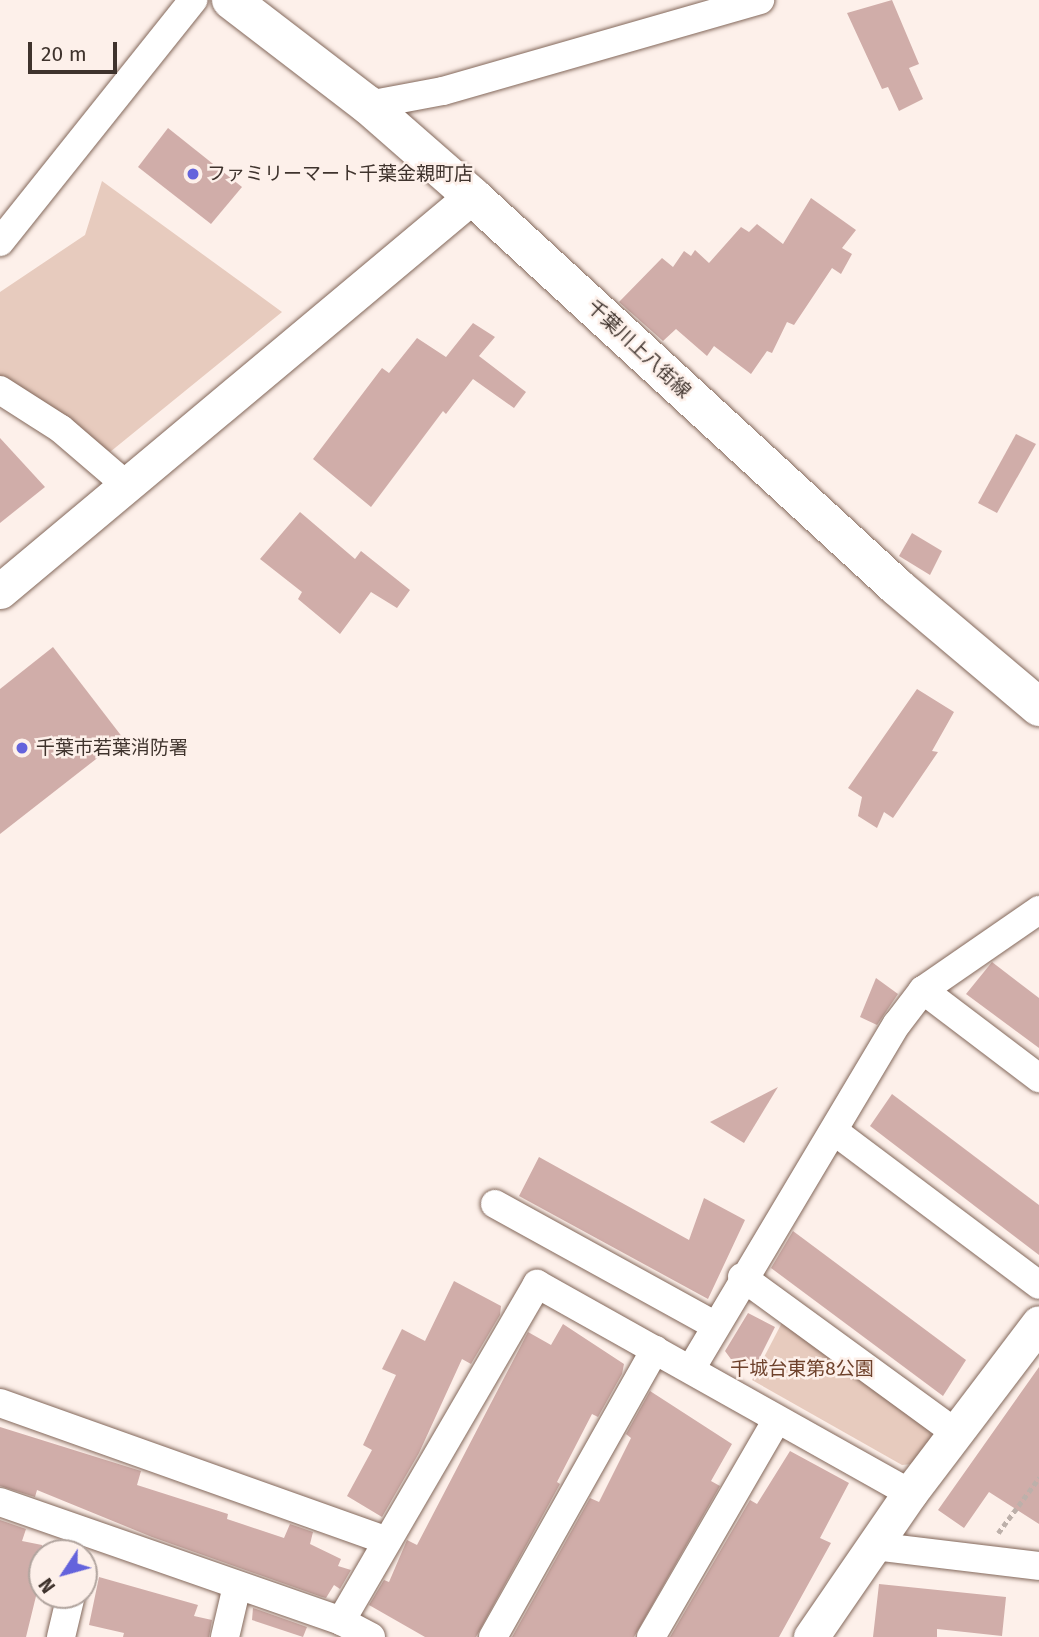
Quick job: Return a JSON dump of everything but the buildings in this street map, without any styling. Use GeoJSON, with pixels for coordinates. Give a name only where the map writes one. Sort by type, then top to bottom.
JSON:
{"type":"FeatureCollection","features":[{"type":"Feature","properties":{"kind":"main road","name":"千葉川上八街線"},"geometry":{"type":"LineString","coordinates":[[231,0],[368,105],[472,195],[897,587],[1039,707]]}},
{"type":"Feature","properties":{"kind":"street"},"geometry":{"type":"LineString","coordinates":[[0,242],[193,0]]}},
{"type":"Feature","properties":{"kind":"street"},"geometry":{"type":"LineString","coordinates":[[368,105],[443,91],[760,0]]}},
{"type":"Feature","properties":{"kind":"street"},"geometry":{"type":"LineString","coordinates":[[0,591],[124,483],[472,195]]}},
{"type":"Feature","properties":{"kind":"street"},"geometry":{"type":"LineString","coordinates":[[0,390],[61,429],[124,483]]}},
{"type":"Feature","properties":{"kind":"street"},"geometry":{"type":"LineString","coordinates":[[691,1369],[742,1277],[834,1131],[897,1024],[923,990],[1039,910]]}},
{"type":"Feature","properties":{"kind":"street"},"geometry":{"type":"LineString","coordinates":[[923,990],[1039,1078]]}},
{"type":"Feature","properties":{"kind":"street"},"geometry":{"type":"LineString","coordinates":[[834,1131],[1039,1285]]}},
{"type":"Feature","properties":{"kind":"street"},"geometry":{"type":"LineString","coordinates":[[495,1204],[716,1326]]}},
{"type":"Feature","properties":{"kind":"street"},"geometry":{"type":"LineString","coordinates":[[742,1277],[956,1433]]}},
{"type":"Feature","properties":{"kind":"street"},"geometry":{"type":"LineString","coordinates":[[341,1622],[537,1284],[910,1493]]}},
{"type":"Feature","properties":{"kind":"street"},"geometry":{"type":"LineString","coordinates":[[811,1637],[910,1493],[1039,1323]]}},
{"type":"Feature","properties":{"kind":"street"},"geometry":{"type":"LineString","coordinates":[[493,1637],[655,1349]]}},
{"type":"Feature","properties":{"kind":"street"},"geometry":{"type":"LineString","coordinates":[[0,1403],[387,1541]]}},
{"type":"Feature","properties":{"kind":"street"},"geometry":{"type":"LineString","coordinates":[[651,1637],[777,1420]]}},
{"type":"Feature","properties":{"kind":"street"},"geometry":{"type":"LineString","coordinates":[[0,1502],[76,1539]]}},
{"type":"Feature","properties":{"kind":"street"},"geometry":{"type":"LineString","coordinates":[[874,1546],[1039,1566]]}},
{"type":"Feature","properties":{"kind":"street"},"geometry":{"type":"LineString","coordinates":[[98,1547],[237,1586],[341,1622],[371,1637]]}},
{"type":"Feature","properties":{"kind":"street"},"geometry":{"type":"LineString","coordinates":[[225,1637],[237,1586]]}},
{"type":"Feature","properties":{"kind":"street"},"geometry":{"type":"LineString","coordinates":[[61,1637],[68,1609]]}},
{"type":"Feature","properties":{"kind":"path"},"geometry":{"type":"LineString","coordinates":[[979,1558],[1039,1478]]}},
{"type":"Feature","properties":{"kind":"green space"},"geometry":{"type":"Polygon","coordinates":[[[102,181],[282,312],[110,452],[0,380],[0,292],[85,235],[102,181]]]}},
{"type":"Feature","properties":{"kind":"green space","name":"千城台東第8公園"},"geometry":{"type":"Polygon","coordinates":[[[786,1315],[926,1422],[932,1437],[912,1464],[902,1465],[752,1380],[786,1315]]]}},
{"type":"Feature","properties":{"kind":"place","name":"ファミリーマート千葉金親町店"},"geometry":{"type":"Point","coordinates":[193,174]}},
{"type":"Feature","properties":{"kind":"place","name":"千葉市若葉消防署"},"geometry":{"type":"Point","coordinates":[22,748]}}]}
